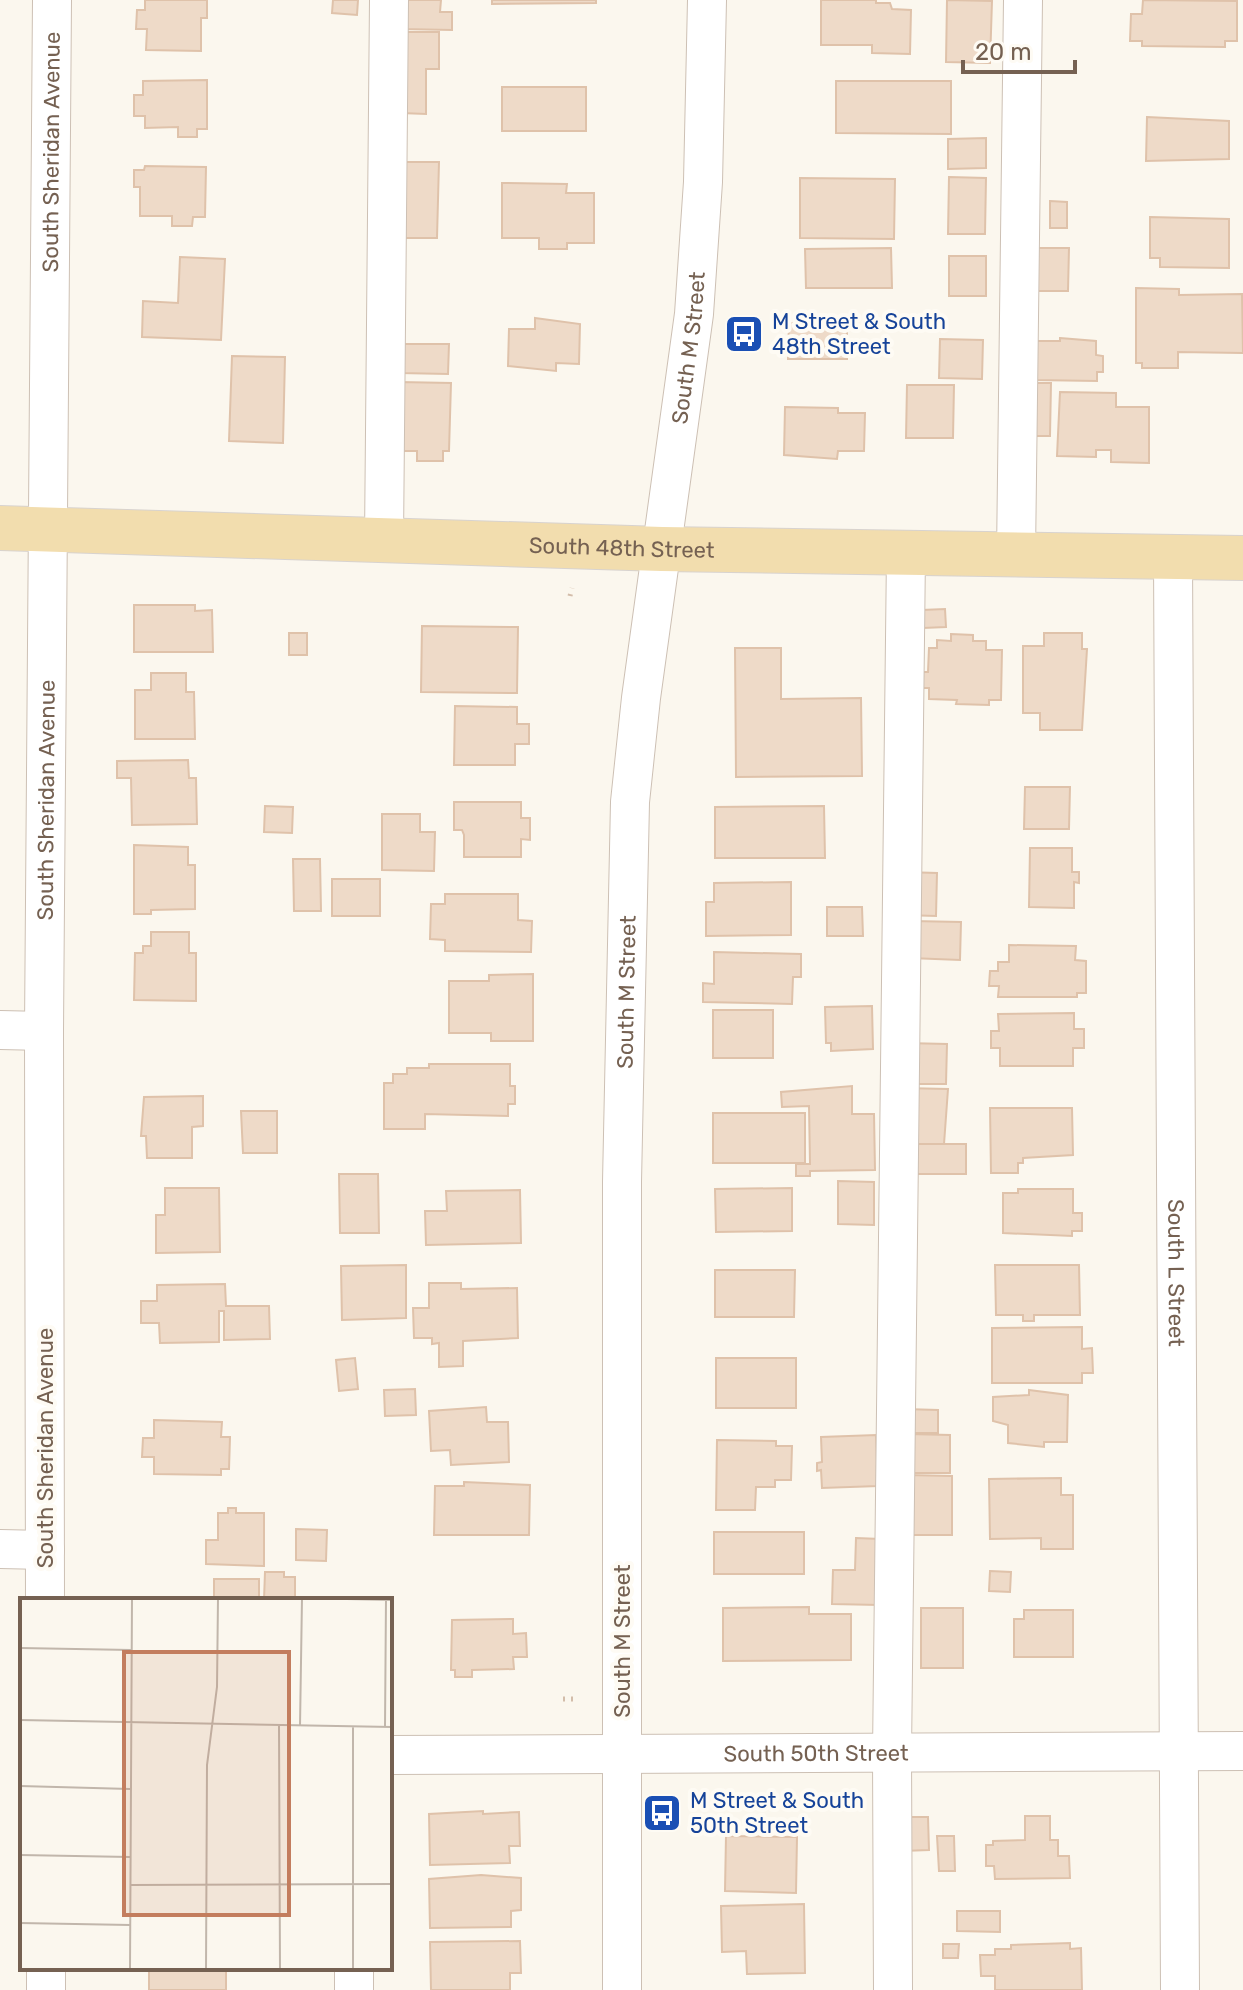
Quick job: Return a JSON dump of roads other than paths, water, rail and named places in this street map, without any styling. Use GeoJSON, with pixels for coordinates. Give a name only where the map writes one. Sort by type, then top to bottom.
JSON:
{"type":"FeatureCollection","features":[{"type":"Feature","properties":{"kind":"main road","name":"South 48th Street"},"geometry":{"type":"LineString","coordinates":[[0,528],[662,549],[1243,558]]}},
{"type":"Feature","properties":{"kind":"street","name":"South Sheridan Avenue"},"geometry":{"type":"LineString","coordinates":[[45,1598],[44,1031],[52,0]]}},
{"type":"Feature","properties":{"kind":"street"},"geometry":{"type":"LineString","coordinates":[[384,540],[389,0]]}},
{"type":"Feature","properties":{"kind":"street","name":"South M Street"},"geometry":{"type":"LineString","coordinates":[[622,1990],[622,1182],[628,854],[634,755],[699,261],[707,0]]}},
{"type":"Feature","properties":{"kind":"street"},"geometry":{"type":"LineString","coordinates":[[1016,555],[1023,0]]}},
{"type":"Feature","properties":{"kind":"street"},"geometry":{"type":"LineString","coordinates":[[893,1990],[892,1753],[906,553]]}},
{"type":"Feature","properties":{"kind":"street","name":"South L Street"},"geometry":{"type":"LineString","coordinates":[[1173,557],[1180,1990]]}},
{"type":"Feature","properties":{"kind":"street"},"geometry":{"type":"LineString","coordinates":[[0,1030],[44,1031]]}},
{"type":"Feature","properties":{"kind":"street"},"geometry":{"type":"LineString","coordinates":[[0,1549],[45,1550]]}},
{"type":"Feature","properties":{"kind":"street","name":"South 50th Street"},"geometry":{"type":"LineString","coordinates":[[392,1755],[1243,1751]]}},
{"type":"Feature","properties":{"kind":"place","name":"M Street & South 48th Street"},"geometry":{"type":"Point","coordinates":[744,334]}},
{"type":"Feature","properties":{"kind":"place","name":"M Street & South 50th Street"},"geometry":{"type":"Point","coordinates":[662,1813]}}]}
